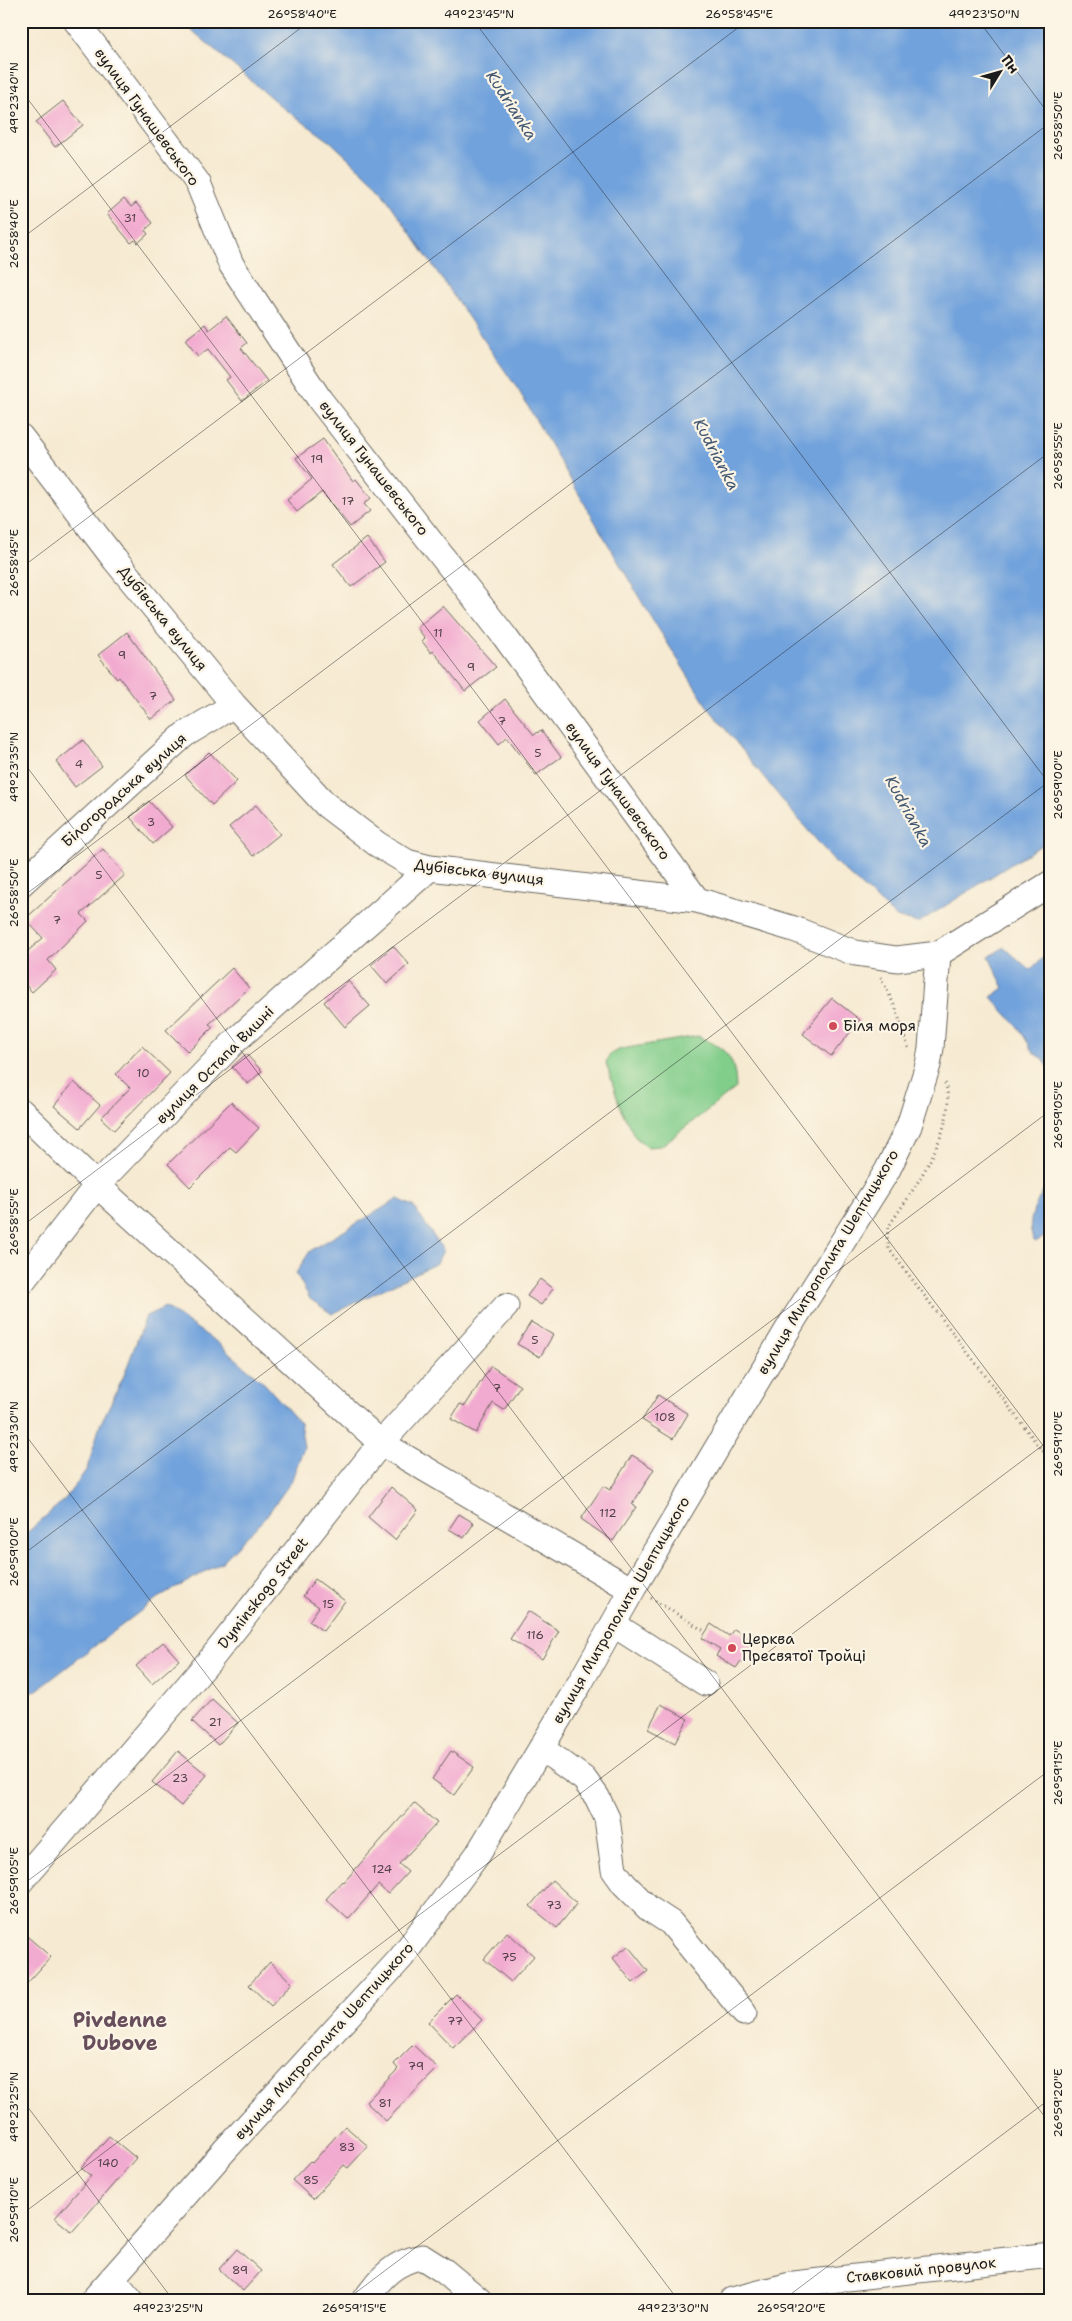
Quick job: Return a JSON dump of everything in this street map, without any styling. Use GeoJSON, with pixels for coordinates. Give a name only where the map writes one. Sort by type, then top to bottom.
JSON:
{"type":"FeatureCollection","features":[{"type":"Feature","properties":{"kind":"street","name":"вулиця Гунашевського"},"geometry":{"type":"LineString","coordinates":[[76,21],[198,183],[231,264],[320,400],[505,637],[697,900]]}},
{"type":"Feature","properties":{"kind":"street","name":"Дубівська вулиця"},"geometry":{"type":"LineString","coordinates":[[21,437],[115,560],[234,705],[326,805],[377,844],[407,862],[430,868],[697,900],[794,929],[855,953],[897,959],[938,954]]}},
{"type":"Feature","properties":{"kind":"street","name":"Білогородська вулиця"},"geometry":{"type":"LineString","coordinates":[[24,875],[184,735],[234,705]]}},
{"type":"Feature","properties":{"kind":"street","name":"вулиця Остапа Вишні"},"geometry":{"type":"LineString","coordinates":[[21,1283],[97,1185],[235,1041],[430,868]]}},
{"type":"Feature","properties":{"kind":"street"},"geometry":{"type":"LineString","coordinates":[[938,954],[1051,883]]}},
{"type":"Feature","properties":{"kind":"street","name":"вулиця Митрополита Шептицького"},"geometry":{"type":"LineString","coordinates":[[93,2300],[225,2150],[401,1958],[478,1854],[633,1588],[794,1318],[887,1171],[909,1126],[928,1065],[938,954]]}},
{"type":"Feature","properties":{"kind":"street"},"geometry":{"type":"LineString","coordinates":[[21,1111],[97,1185],[381,1443],[633,1588]]}},
{"type":"Feature","properties":{"kind":"street","name":"Dyminskogo Street"},"geometry":{"type":"LineString","coordinates":[[21,1881],[211,1659],[381,1443],[506,1306]]}},
{"type":"Feature","properties":{"kind":"street"},"geometry":{"type":"LineString","coordinates":[[613,1624],[705,1683]]}},
{"type":"Feature","properties":{"kind":"street"},"geometry":{"type":"LineString","coordinates":[[541,1748],[584,1779],[597,1797],[607,1818],[614,1870],[624,1884],[648,1908],[671,1923],[744,2014]]}},
{"type":"Feature","properties":{"kind":"street","name":"Ставковий провулок"},"geometry":{"type":"LineString","coordinates":[[732,2300],[794,2284],[1051,2255]]}},
{"type":"Feature","properties":{"kind":"street"},"geometry":{"type":"LineString","coordinates":[[365,2300],[379,2279],[396,2266],[408,2259],[422,2257],[444,2271],[479,2300]]}},
{"type":"Feature","properties":{"kind":"street"},"geometry":{"type":"LineString","coordinates":[[112,2278],[131,2300]]}},
{"type":"Feature","properties":{"kind":"path"},"geometry":{"type":"LineString","coordinates":[[879,974],[896,1009],[910,1051]]}},
{"type":"Feature","properties":{"kind":"path"},"geometry":{"type":"LineString","coordinates":[[943,1079],[946,1086],[947,1113],[942,1136],[927,1165],[889,1226],[887,1236],[889,1249],[1051,1462]]}},
{"type":"Feature","properties":{"kind":"path"},"geometry":{"type":"LineString","coordinates":[[633,1588],[706,1632]]}},
{"type":"Feature","properties":{"kind":"green space"},"geometry":{"type":"Polygon","coordinates":[[[698,1036],[716,1045],[727,1054],[734,1068],[736,1088],[661,1146],[647,1147],[635,1137],[621,1110],[606,1063],[609,1055],[621,1049],[698,1036]]]}},
{"type":"Feature","properties":{"kind":"water","name":"Kudrianka"},"geometry":{"type":"Polygon","coordinates":[[[181,21],[1051,21],[1051,839],[918,923],[896,917],[837,864],[787,806],[707,706],[643,604],[519,391],[378,186],[331,142],[282,107],[181,21]]]}},
{"type":"Feature","properties":{"kind":"water"},"geometry":{"type":"Polygon","coordinates":[[[1004,947],[1030,970],[1045,956],[1051,964],[1051,1071],[1043,1059],[1035,1054],[1018,1027],[991,997],[1004,988],[989,957],[1004,947]]]}},
{"type":"Feature","properties":{"kind":"water"},"geometry":{"type":"Polygon","coordinates":[[[1051,1174],[1051,1233],[1035,1242],[1031,1234],[1032,1216],[1051,1174]]]}},
{"type":"Feature","properties":{"kind":"water"},"geometry":{"type":"Polygon","coordinates":[[[398,1199],[413,1206],[443,1250],[437,1263],[332,1314],[310,1299],[296,1273],[310,1251],[398,1199]]]}},
{"type":"Feature","properties":{"kind":"water"},"geometry":{"type":"Polygon","coordinates":[[[165,1307],[218,1343],[264,1383],[300,1423],[304,1447],[291,1482],[264,1519],[222,1562],[155,1600],[37,1690],[21,1694],[21,1538],[65,1499],[87,1469],[100,1425],[123,1378],[146,1316],[165,1307]]]}},
{"type":"Feature","properties":{"kind":"building"},"geometry":{"type":"Polygon","coordinates":[[[63,101],[83,125],[55,147],[36,122],[63,101]]]}},
{"type":"Feature","properties":{"kind":"building"},"geometry":{"type":"Polygon","coordinates":[[[124,199],[131,207],[136,203],[153,223],[145,230],[148,234],[138,243],[135,240],[131,243],[107,214],[124,199]]]}},
{"type":"Feature","properties":{"kind":"building"},"geometry":{"type":"Polygon","coordinates":[[[226,316],[247,343],[241,348],[267,381],[242,401],[226,380],[230,377],[208,349],[198,356],[185,340],[205,324],[209,330],[226,316]]]}},
{"type":"Feature","properties":{"kind":"building"},"geometry":{"type":"Polygon","coordinates":[[[323,439],[353,481],[356,479],[371,498],[364,504],[370,511],[350,527],[322,492],[297,512],[287,500],[312,479],[296,458],[323,439]]]}},
{"type":"Feature","properties":{"kind":"building"},"geometry":{"type":"Polygon","coordinates":[[[367,538],[385,562],[351,587],[333,564],[367,538]]]}},
{"type":"Feature","properties":{"kind":"building"},"geometry":{"type":"Polygon","coordinates":[[[443,606],[496,667],[465,691],[433,651],[431,653],[422,641],[425,638],[417,628],[443,606]]]}},
{"type":"Feature","properties":{"kind":"building"},"geometry":{"type":"Polygon","coordinates":[[[127,632],[176,700],[151,719],[119,677],[117,679],[98,655],[127,632]]]}},
{"type":"Feature","properties":{"kind":"building"},"geometry":{"type":"Polygon","coordinates":[[[505,699],[534,735],[541,730],[561,757],[536,775],[507,737],[499,744],[480,720],[505,699]]]}},
{"type":"Feature","properties":{"kind":"building"},"geometry":{"type":"Polygon","coordinates":[[[83,740],[102,766],[75,787],[56,762],[83,740]]]}},
{"type":"Feature","properties":{"kind":"building"},"geometry":{"type":"Polygon","coordinates":[[[209,752],[237,781],[212,805],[185,775],[209,752]]]}},
{"type":"Feature","properties":{"kind":"building"},"geometry":{"type":"Polygon","coordinates":[[[149,801],[172,827],[153,844],[130,817],[149,801]]]}},
{"type":"Feature","properties":{"kind":"building"},"geometry":{"type":"Polygon","coordinates":[[[256,805],[280,834],[253,856],[229,827],[256,805]]]}},
{"type":"Feature","properties":{"kind":"building"},"geometry":{"type":"Polygon","coordinates":[[[103,849],[125,875],[81,914],[88,921],[48,960],[56,970],[32,992],[21,980],[21,957],[43,938],[25,919],[103,849]]]}},
{"type":"Feature","properties":{"kind":"building"},"geometry":{"type":"Polygon","coordinates":[[[393,946],[409,964],[387,984],[371,965],[393,946]]]}},
{"type":"Feature","properties":{"kind":"building"},"geometry":{"type":"Polygon","coordinates":[[[232,968],[249,988],[209,1024],[213,1027],[188,1052],[166,1030],[232,968]]]}},
{"type":"Feature","properties":{"kind":"building"},"geometry":{"type":"Polygon","coordinates":[[[348,981],[370,1006],[345,1027],[324,1002],[348,981]]]}},
{"type":"Feature","properties":{"kind":"building"},"geometry":{"type":"Polygon","coordinates":[[[832,998],[860,1020],[831,1056],[803,1034],[832,998]]]}},
{"type":"Feature","properties":{"kind":"building"},"geometry":{"type":"Polygon","coordinates":[[[142,1046],[170,1073],[114,1130],[101,1118],[130,1088],[116,1074],[142,1046]]]}},
{"type":"Feature","properties":{"kind":"building"},"geometry":{"type":"Polygon","coordinates":[[[246,1054],[262,1071],[248,1084],[232,1067],[246,1054]]]}},
{"type":"Feature","properties":{"kind":"building"},"geometry":{"type":"Polygon","coordinates":[[[74,1082],[100,1105],[80,1128],[54,1106],[74,1082]]]}},
{"type":"Feature","properties":{"kind":"building"},"geometry":{"type":"Polygon","coordinates":[[[231,1102],[259,1128],[236,1152],[230,1147],[190,1187],[168,1164],[231,1102]]]}},
{"type":"Feature","properties":{"kind":"building"},"geometry":{"type":"Polygon","coordinates":[[[540,1279],[553,1289],[541,1305],[527,1296],[540,1279]]]}},
{"type":"Feature","properties":{"kind":"building"},"geometry":{"type":"Polygon","coordinates":[[[531,1322],[553,1335],[540,1357],[517,1344],[531,1322]]]}},
{"type":"Feature","properties":{"kind":"building"},"geometry":{"type":"Polygon","coordinates":[[[491,1366],[520,1386],[504,1410],[493,1403],[476,1433],[451,1419],[460,1404],[465,1406],[491,1366]]]}},
{"type":"Feature","properties":{"kind":"building"},"geometry":{"type":"Polygon","coordinates":[[[658,1395],[688,1414],[673,1439],[642,1420],[658,1395]]]}},
{"type":"Feature","properties":{"kind":"building"},"geometry":{"type":"Polygon","coordinates":[[[632,1455],[654,1469],[632,1505],[636,1507],[613,1541],[581,1519],[603,1486],[610,1490],[632,1455]]]}},
{"type":"Feature","properties":{"kind":"building"},"geometry":{"type":"Polygon","coordinates":[[[391,1487],[418,1510],[395,1540],[368,1517],[391,1487]]]}},
{"type":"Feature","properties":{"kind":"building"},"geometry":{"type":"Polygon","coordinates":[[[459,1514],[474,1523],[464,1538],[449,1529],[459,1514]]]}},
{"type":"Feature","properties":{"kind":"building"},"geometry":{"type":"Polygon","coordinates":[[[315,1579],[345,1601],[323,1631],[309,1621],[319,1607],[303,1596],[315,1579]]]}},
{"type":"Feature","properties":{"kind":"building"},"geometry":{"type":"Polygon","coordinates":[[[528,1611],[559,1631],[542,1659],[510,1639],[528,1611]]]}},
{"type":"Feature","properties":{"kind":"building"},"geometry":{"type":"Polygon","coordinates":[[[711,1624],[729,1636],[734,1629],[753,1641],[748,1649],[752,1652],[744,1664],[741,1661],[736,1668],[716,1656],[720,1649],[702,1638],[711,1624]]]}},
{"type":"Feature","properties":{"kind":"building"},"geometry":{"type":"Polygon","coordinates":[[[163,1642],[179,1660],[152,1684],[136,1666],[163,1642]]]}},
{"type":"Feature","properties":{"kind":"building"},"geometry":{"type":"Polygon","coordinates":[[[212,1699],[238,1723],[218,1745],[192,1721],[212,1699]]]}},
{"type":"Feature","properties":{"kind":"building"},"geometry":{"type":"Polygon","coordinates":[[[661,1704],[688,1719],[675,1743],[648,1729],[661,1704]]]}},
{"type":"Feature","properties":{"kind":"building"},"geometry":{"type":"Polygon","coordinates":[[[178,1751],[207,1775],[181,1806],[152,1782],[178,1751]]]}},
{"type":"Feature","properties":{"kind":"building"},"geometry":{"type":"Polygon","coordinates":[[[451,1751],[474,1767],[454,1795],[432,1779],[451,1751]]]}},
{"type":"Feature","properties":{"kind":"building"},"geometry":{"type":"Polygon","coordinates":[[[414,1803],[437,1823],[399,1864],[408,1872],[388,1894],[378,1885],[348,1919],[326,1899],[342,1881],[344,1882],[414,1803]]]}},
{"type":"Feature","properties":{"kind":"building"},"geometry":{"type":"Polygon","coordinates":[[[552,1880],[577,1903],[557,1928],[530,1906],[552,1880]]]}},
{"type":"Feature","properties":{"kind":"building"},"geometry":{"type":"Polygon","coordinates":[[[21,1931],[51,1957],[21,1990],[21,1931]]]}},
{"type":"Feature","properties":{"kind":"building"},"geometry":{"type":"Polygon","coordinates":[[[507,1932],[534,1956],[511,1982],[484,1959],[507,1932]]]}},
{"type":"Feature","properties":{"kind":"building"},"geometry":{"type":"Polygon","coordinates":[[[628,1946],[648,1971],[633,1983],[613,1958],[628,1946]]]}},
{"type":"Feature","properties":{"kind":"building"},"geometry":{"type":"Polygon","coordinates":[[[270,1962],[292,1983],[271,2006],[249,1985],[270,1962]]]}},
{"type":"Feature","properties":{"kind":"building"},"geometry":{"type":"Polygon","coordinates":[[[456,1994],[482,2020],[453,2048],[428,2022],[456,1994]]]}},
{"type":"Feature","properties":{"kind":"building"},"geometry":{"type":"Polygon","coordinates":[[[413,2045],[438,2068],[386,2121],[366,2102],[398,2069],[394,2064],[413,2045]]]}},
{"type":"Feature","properties":{"kind":"building"},"geometry":{"type":"Polygon","coordinates":[[[345,2126],[368,2146],[348,2168],[344,2165],[313,2199],[292,2180],[310,2161],[312,2163],[345,2126]]]}},
{"type":"Feature","properties":{"kind":"building"},"geometry":{"type":"Polygon","coordinates":[[[109,2136],[136,2158],[72,2232],[55,2218],[91,2176],[81,2168],[109,2136]]]}},
{"type":"Feature","properties":{"kind":"building"},"geometry":{"type":"Polygon","coordinates":[[[237,2249],[261,2271],[243,2291],[219,2269],[237,2249]]]}},
{"type":"Feature","properties":{"kind":"place","name":"Біля моря"},"geometry":{"type":"Point","coordinates":[833,1026]}},
{"type":"Feature","properties":{"kind":"place","name":"Церква Пресвятої Тройці"},"geometry":{"type":"Point","coordinates":[732,1648]}},
{"type":"Feature","properties":{"kind":"district","name":"Pivdenne Dubove"},"geometry":{"type":"Point","coordinates":[120,2032]}}]}
